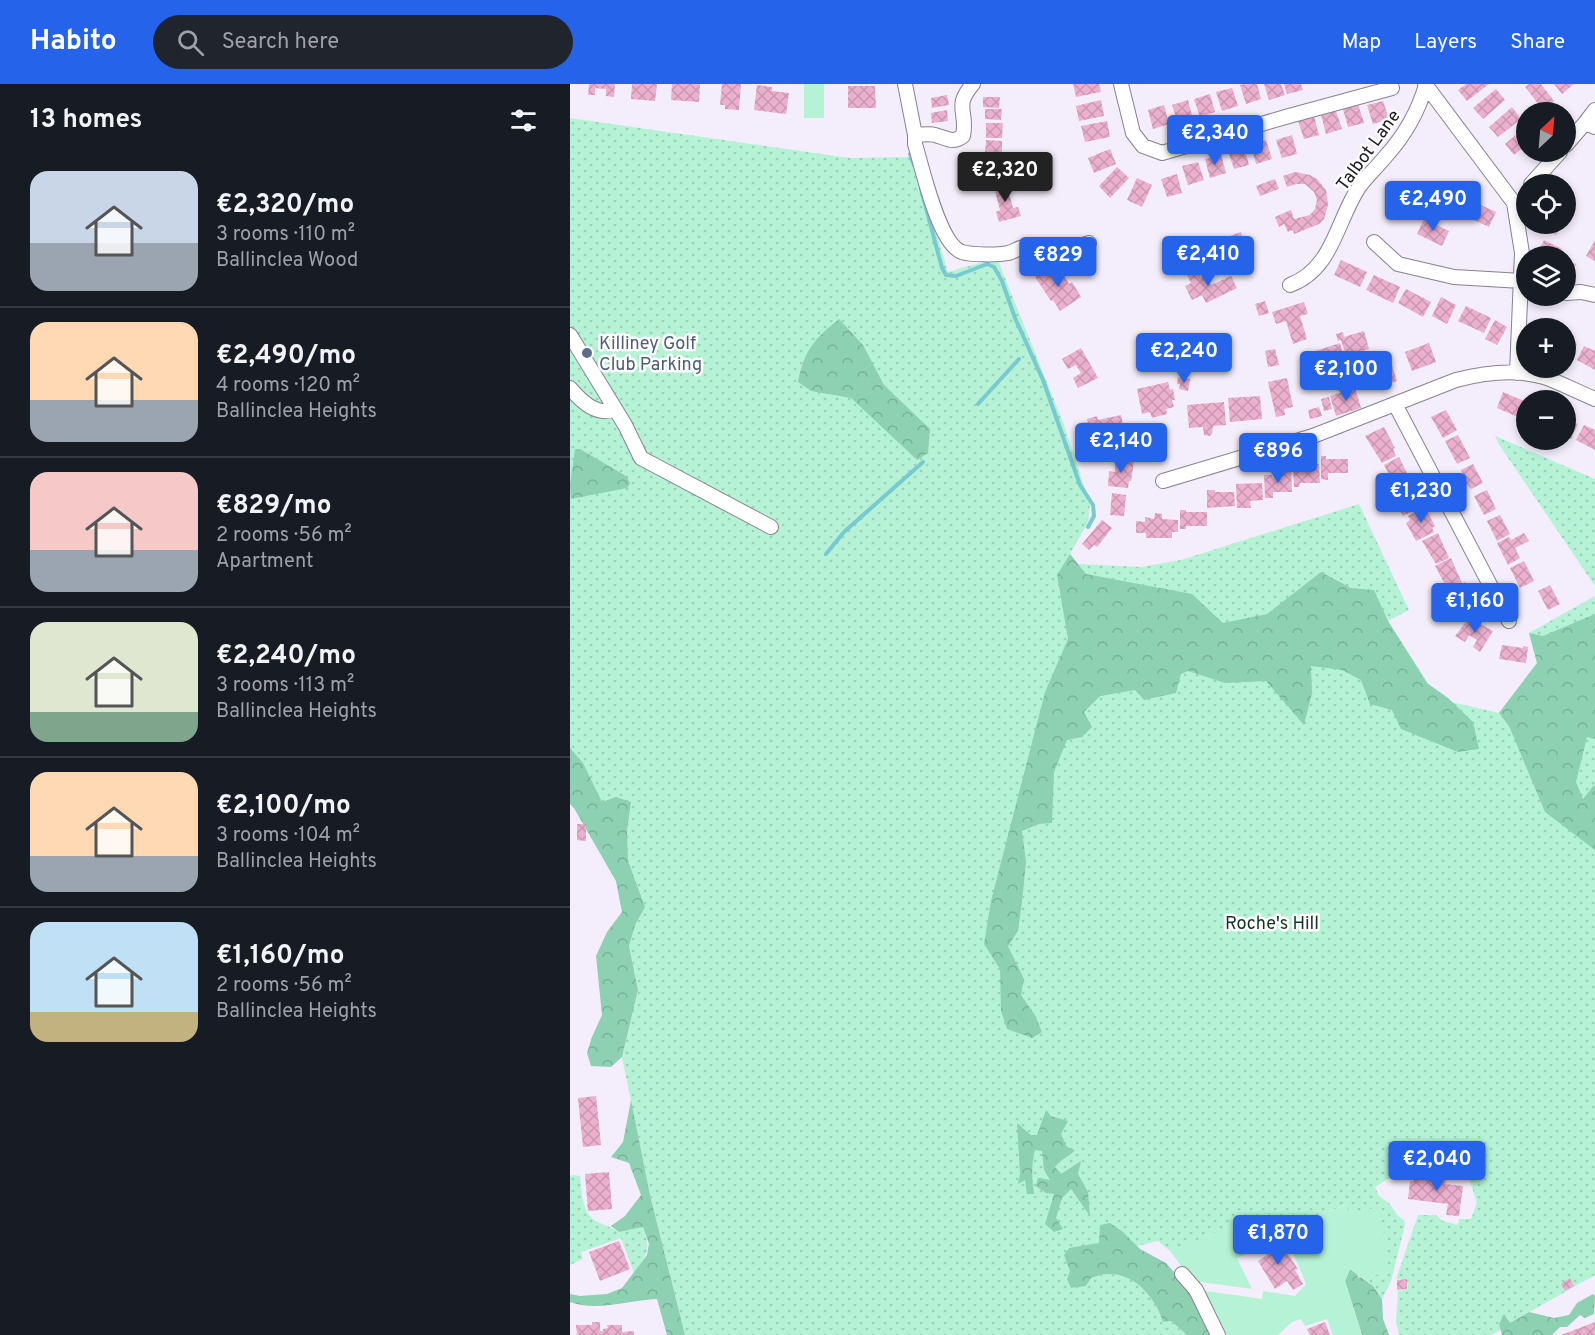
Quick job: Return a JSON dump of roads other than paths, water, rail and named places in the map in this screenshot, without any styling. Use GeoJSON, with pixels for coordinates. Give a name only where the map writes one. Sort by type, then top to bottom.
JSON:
{"type":"FeatureCollection","features":[{"type":"Feature","properties":{"kind":"street"},"geometry":{"type":"LineString","coordinates":[[905,84],[915,144],[934,207],[951,246],[962,252],[1008,253],[1024,246],[1058,249],[1078,247],[1089,243]]}},
{"type":"Feature","properties":{"kind":"street"},"geometry":{"type":"LineString","coordinates":[[915,135],[934,134],[946,140],[961,138],[964,130],[961,105],[964,94],[973,84]]}},
{"type":"Feature","properties":{"kind":"street"},"geometry":{"type":"LineString","coordinates":[[1121,84],[1133,133],[1143,146],[1162,153],[1392,88]]}},
{"type":"Feature","properties":{"kind":"street"},"geometry":{"type":"LineString","coordinates":[[1426,84],[1514,203],[1521,246]]}},
{"type":"Feature","properties":{"kind":"street","name":"Talbot Lane"},"geometry":{"type":"LineString","coordinates":[[1290,285],[1304,280],[1316,269],[1358,189],[1407,129],[1419,110],[1426,84]]}},
{"type":"Feature","properties":{"kind":"street"},"geometry":{"type":"LineString","coordinates":[[1576,137],[1590,125],[1595,110]]}},
{"type":"Feature","properties":{"kind":"street"},"geometry":{"type":"LineString","coordinates":[[1540,174],[1551,162]]}},
{"type":"Feature","properties":{"kind":"street"},"geometry":{"type":"LineString","coordinates":[[1374,242],[1398,264],[1516,289]]}},
{"type":"Feature","properties":{"kind":"street"},"geometry":{"type":"LineString","coordinates":[[1576,292],[1595,295]]}},
{"type":"Feature","properties":{"kind":"street"},"geometry":{"type":"LineString","coordinates":[[570,335],[615,409],[641,458],[771,527]]}},
{"type":"Feature","properties":{"kind":"street"},"geometry":{"type":"LineString","coordinates":[[1163,481],[1313,436],[1456,380],[1490,374],[1516,373]]}},
{"type":"Feature","properties":{"kind":"street"},"geometry":{"type":"LineString","coordinates":[[1545,378],[1595,399]]}},
{"type":"Feature","properties":{"kind":"street"},"geometry":{"type":"LineString","coordinates":[[570,388],[589,406],[608,412],[615,409]]}},
{"type":"Feature","properties":{"kind":"street"},"geometry":{"type":"LineString","coordinates":[[1395,404],[1509,621]]}},
{"type":"Feature","properties":{"kind":"street"},"geometry":{"type":"LineString","coordinates":[[1182,1274],[1196,1290],[1218,1335]]}},
{"type":"Feature","properties":{"kind":"waterway"},"geometry":{"type":"LineString","coordinates":[[910,154],[914,165]]}},
{"type":"Feature","properties":{"kind":"waterway"},"geometry":{"type":"LineString","coordinates":[[921,189],[942,268],[946,275],[956,276],[987,264],[994,267],[1002,281],[1015,318],[1043,380],[1080,485],[1093,505],[1094,516],[1088,527]]}},
{"type":"Feature","properties":{"kind":"waterway"},"geometry":{"type":"LineString","coordinates":[[978,404],[1019,359]]}},
{"type":"Feature","properties":{"kind":"waterway"},"geometry":{"type":"LineString","coordinates":[[826,554],[844,532],[923,462]]}},
{"type":"Feature","properties":{"kind":"place","name":"Killiney Golf Club Parking"},"geometry":{"type":"Point","coordinates":[587,353]}},
{"type":"Feature","properties":{"kind":"park label","name":"Roche's Hill"},"geometry":{"type":"Point","coordinates":[1272,923]}}]}
